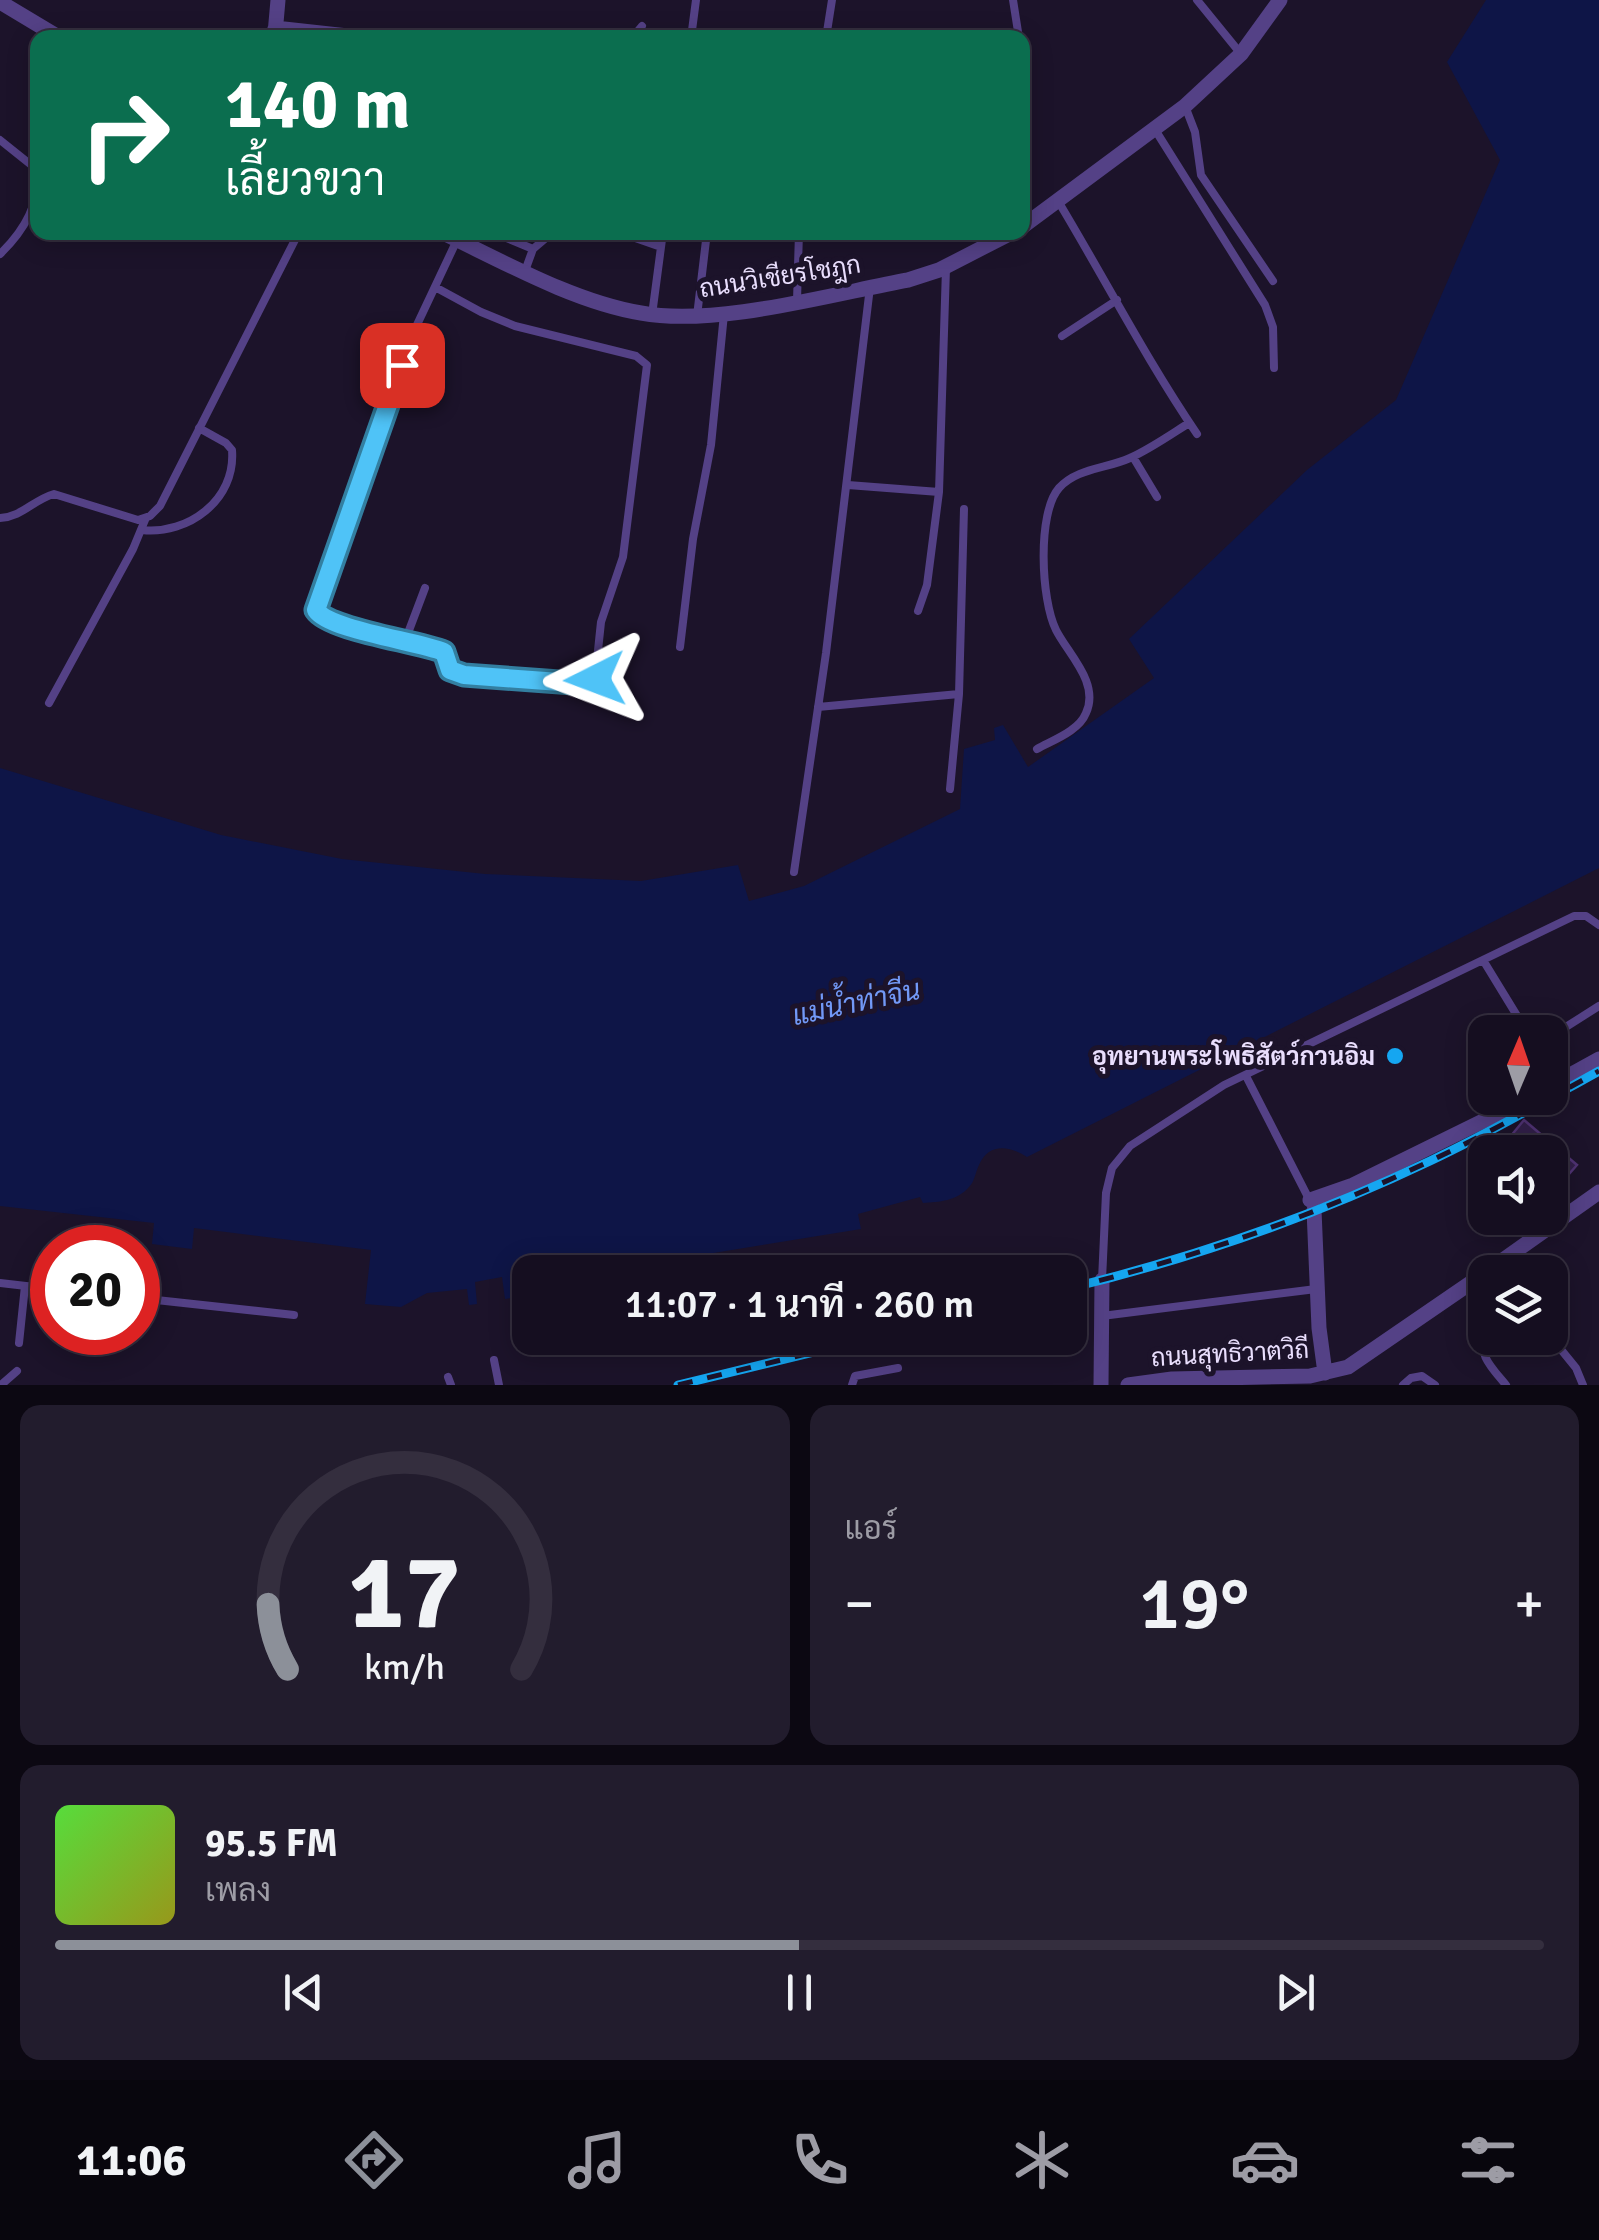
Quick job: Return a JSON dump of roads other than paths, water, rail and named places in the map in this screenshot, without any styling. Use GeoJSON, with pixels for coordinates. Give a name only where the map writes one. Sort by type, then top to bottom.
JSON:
{"type":"FeatureCollection","features":[{"type":"Feature","properties":{"kind":"street"},"geometry":{"type":"LineString","coordinates":[[275,30],[278,0]]}},
{"type":"Feature","properties":{"kind":"street"},"geometry":{"type":"LineString","coordinates":[[1030,221],[1185,106],[1241,54],[1280,0]]}},
{"type":"Feature","properties":{"kind":"street"},"geometry":{"type":"LineString","coordinates":[[0,2],[46,30]]}},
{"type":"Feature","properties":{"kind":"street","name":"ถนนวิเชียรโชฎก"},"geometry":{"type":"LineString","coordinates":[[457,240],[606,304],[652,315],[697,316],[908,280],[946,267],[998,240]]}},
{"type":"Feature","properties":{"kind":"street"},"geometry":{"type":"LineString","coordinates":[[1568,1076],[1599,1059]]}},
{"type":"Feature","properties":{"kind":"street"},"geometry":{"type":"LineString","coordinates":[[1314,1378],[1318,1288],[1312,1205],[1496,1115]]}},
{"type":"Feature","properties":{"kind":"street","name":"ถนนสุทธิวาตวิถี"},"geometry":{"type":"LineString","coordinates":[[1511,1255],[1599,1192]]}},
{"type":"Feature","properties":{"kind":"street"},"geometry":{"type":"LineString","coordinates":[[1101,1385],[1102,1280]]}},
{"type":"Feature","properties":{"kind":"street","name":"ถนนสุทธิวาตวิถี"},"geometry":{"type":"LineString","coordinates":[[1128,1385],[1172,1379],[1314,1378],[1365,1358],[1468,1286]]}},
{"type":"Feature","properties":{"kind":"lane"},"geometry":{"type":"LineString","coordinates":[[692,30],[696,0]]}},
{"type":"Feature","properties":{"kind":"lane"},"geometry":{"type":"LineString","coordinates":[[827,30],[832,0]]}},
{"type":"Feature","properties":{"kind":"lane"},"geometry":{"type":"LineString","coordinates":[[1014,0],[1018,30]]}},
{"type":"Feature","properties":{"kind":"lane"},"geometry":{"type":"LineString","coordinates":[[1197,0],[1241,54]]}},
{"type":"Feature","properties":{"kind":"lane"},"geometry":{"type":"LineString","coordinates":[[639,30],[642,26]]}},
{"type":"Feature","properties":{"kind":"lane"},"geometry":{"type":"LineString","coordinates":[[1185,106],[1195,132],[1202,175],[1274,281]]}},
{"type":"Feature","properties":{"kind":"lane"},"geometry":{"type":"LineString","coordinates":[[1154,128],[1264,305],[1273,327],[1274,368]]}},
{"type":"Feature","properties":{"kind":"lane"},"geometry":{"type":"LineString","coordinates":[[0,140],[30,165]]}},
{"type":"Feature","properties":{"kind":"lane"},"geometry":{"type":"LineString","coordinates":[[1058,201],[1158,376],[1197,434]]}},
{"type":"Feature","properties":{"kind":"lane"},"geometry":{"type":"LineString","coordinates":[[0,254],[26,224],[30,212]]}},
{"type":"Feature","properties":{"kind":"lane"},"geometry":{"type":"LineString","coordinates":[[49,703],[145,520],[160,506],[295,240]]}},
{"type":"Feature","properties":{"kind":"lane"},"geometry":{"type":"LineString","coordinates":[[435,286],[515,326],[636,356],[647,365],[648,382],[623,557],[601,622],[595,679],[587,684],[464,675],[450,670],[444,652],[320,617],[316,610],[415,329],[435,286],[457,240]]}},
{"type":"Feature","properties":{"kind":"lane"},"geometry":{"type":"LineString","coordinates":[[512,240],[532,248]]}},
{"type":"Feature","properties":{"kind":"lane"},"geometry":{"type":"LineString","coordinates":[[525,270],[532,248],[543,240]]}},
{"type":"Feature","properties":{"kind":"lane"},"geometry":{"type":"LineString","coordinates":[[643,240],[662,246]]}},
{"type":"Feature","properties":{"kind":"lane"},"geometry":{"type":"LineString","coordinates":[[652,315],[663,240]]}},
{"type":"Feature","properties":{"kind":"lane"},"geometry":{"type":"LineString","coordinates":[[697,316],[706,240]]}},
{"type":"Feature","properties":{"kind":"lane"},"geometry":{"type":"LineString","coordinates":[[796,301],[799,240]]}},
{"type":"Feature","properties":{"kind":"lane"},"geometry":{"type":"LineString","coordinates":[[918,610],[927,586],[939,492],[946,267]]}},
{"type":"Feature","properties":{"kind":"lane"},"geometry":{"type":"LineString","coordinates":[[794,872],[848,485],[870,287]]}},
{"type":"Feature","properties":{"kind":"lane"},"geometry":{"type":"LineString","coordinates":[[1062,336],[1117,300]]}},
{"type":"Feature","properties":{"kind":"lane"},"geometry":{"type":"LineString","coordinates":[[680,647],[693,540],[712,445],[724,314]]}},
{"type":"Feature","properties":{"kind":"lane"},"geometry":{"type":"LineString","coordinates":[[1037,749],[1078,724],[1086,715],[1089,702],[1085,680],[1054,628],[1049,611],[1044,524],[1054,495],[1070,479],[1133,457],[1189,423]]}},
{"type":"Feature","properties":{"kind":"lane"},"geometry":{"type":"LineString","coordinates":[[142,530],[170,531],[185,525],[222,492],[232,468],[232,450],[199,428]]}},
{"type":"Feature","properties":{"kind":"lane"},"geometry":{"type":"LineString","coordinates":[[1133,457],[1157,498]]}},
{"type":"Feature","properties":{"kind":"lane"},"geometry":{"type":"LineString","coordinates":[[848,485],[939,492]]}},
{"type":"Feature","properties":{"kind":"lane"},"geometry":{"type":"LineString","coordinates":[[0,518],[11,518],[40,498],[54,494],[145,520]]}},
{"type":"Feature","properties":{"kind":"lane"},"geometry":{"type":"LineString","coordinates":[[950,789],[959,694],[964,509]]}},
{"type":"Feature","properties":{"kind":"lane"},"geometry":{"type":"LineString","coordinates":[[405,641],[425,588]]}},
{"type":"Feature","properties":{"kind":"lane"},"geometry":{"type":"LineString","coordinates":[[818,707],[959,694]]}},
{"type":"Feature","properties":{"kind":"lane"},"geometry":{"type":"LineString","coordinates":[[1102,1280],[1106,1192],[1112,1168],[1130,1146],[1224,1085],[1574,916],[1586,916],[1599,926]]}},
{"type":"Feature","properties":{"kind":"lane"},"geometry":{"type":"LineString","coordinates":[[1482,960],[1516,1015]]}},
{"type":"Feature","properties":{"kind":"lane"},"geometry":{"type":"LineString","coordinates":[[1568,1026],[1599,1006]]}},
{"type":"Feature","properties":{"kind":"lane"},"geometry":{"type":"LineString","coordinates":[[1246,1076],[1312,1205]]}},
{"type":"Feature","properties":{"kind":"lane"},"geometry":{"type":"LineString","coordinates":[[0,1283],[30,1287]]}},
{"type":"Feature","properties":{"kind":"lane"},"geometry":{"type":"LineString","coordinates":[[19,1343],[25,1286]]}},
{"type":"Feature","properties":{"kind":"lane"},"geometry":{"type":"LineString","coordinates":[[1102,1316],[1318,1288]]}},
{"type":"Feature","properties":{"kind":"lane"},"geometry":{"type":"LineString","coordinates":[[160,1300],[294,1315]]}},
{"type":"Feature","properties":{"kind":"lane"},"geometry":{"type":"LineString","coordinates":[[1484,1355],[1506,1385]]}},
{"type":"Feature","properties":{"kind":"lane"},"geometry":{"type":"LineString","coordinates":[[1565,1355],[1583,1385]]}},
{"type":"Feature","properties":{"kind":"lane"},"geometry":{"type":"LineString","coordinates":[[494,1360],[499,1385]]}},
{"type":"Feature","properties":{"kind":"lane"},"geometry":{"type":"LineString","coordinates":[[852,1385],[854,1376],[860,1373],[898,1368]]}},
{"type":"Feature","properties":{"kind":"lane"},"geometry":{"type":"LineString","coordinates":[[1,1385],[17,1372]]}},
{"type":"Feature","properties":{"kind":"lane"},"geometry":{"type":"LineString","coordinates":[[1403,1385],[1410,1378],[1422,1376],[1435,1385]]}},
{"type":"Feature","properties":{"kind":"water","name":"แม่น้ำท่าจีน"},"geometry":{"type":"Polygon","coordinates":[[[1486,0],[1599,0],[1599,868],[1027,1157],[1000,1148],[988,1152],[971,1185],[953,1198],[923,1203],[920,1197],[858,1214],[861,1229],[701,1255],[512,1255],[512,1298],[505,1299],[502,1277],[475,1282],[477,1304],[469,1305],[467,1289],[427,1293],[401,1307],[365,1304],[371,1250],[194,1228],[192,1249],[160,1245],[160,1225],[154,1223],[0,1206],[0,768],[221,835],[342,859],[485,874],[641,881],[738,865],[749,901],[804,886],[960,809],[964,749],[995,740],[994,728],[1003,725],[1028,767],[1154,678],[1129,639],[1307,470],[1396,400],[1500,160],[1447,62],[1486,0]]]}},
{"type":"Feature","properties":{"kind":"railway"},"geometry":{"type":"LineString","coordinates":[[1087,1283],[1208,1249],[1343,1200],[1452,1151],[1599,1071]]}},
{"type":"Feature","properties":{"kind":"railway"},"geometry":{"type":"LineString","coordinates":[[678,1385],[802,1355]]}},
{"type":"Feature","properties":{"kind":"place","name":"อุทยานพระโพธิสัตว์กวนอิม"},"geometry":{"type":"Point","coordinates":[1395,1056]}}]}
